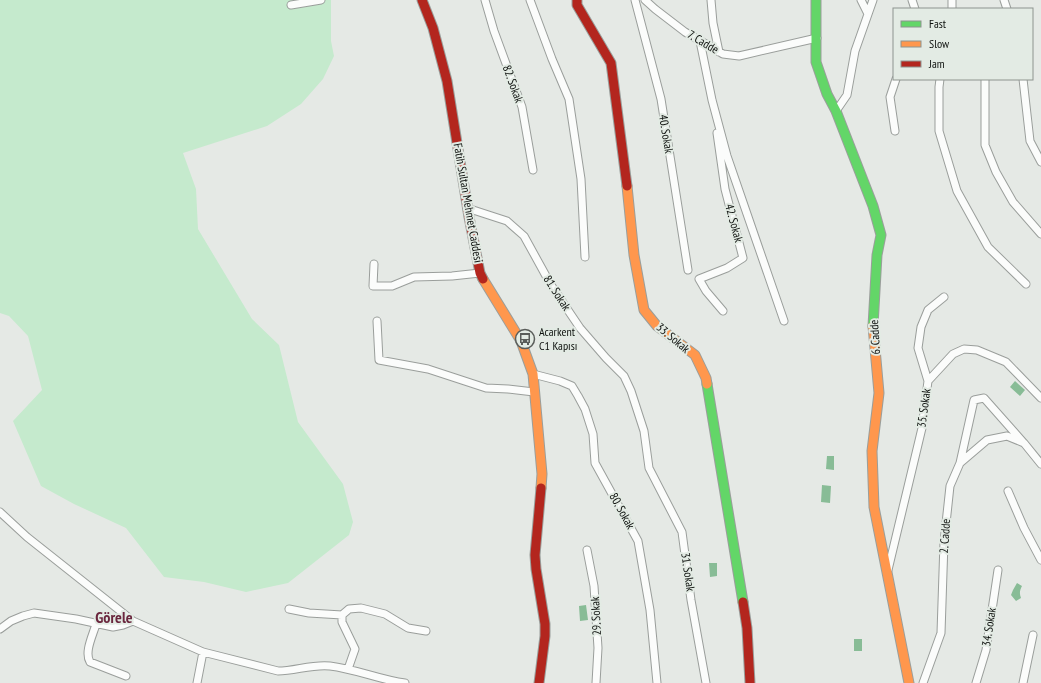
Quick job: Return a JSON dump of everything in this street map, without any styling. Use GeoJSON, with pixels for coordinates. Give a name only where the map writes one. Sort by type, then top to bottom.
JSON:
{"type":"FeatureCollection","features":[{"type":"Feature","properties":{"kind":"street"},"geometry":{"type":"LineString","coordinates":[[291,5],[321,0]]}},
{"type":"Feature","properties":{"kind":"street","name":"Fatih Sultan Mehmet Caddesi"},"geometry":{"type":"LineString","coordinates":[[422,0],[433,28],[447,81],[467,208],[480,273],[490,292],[521,341],[533,374],[542,474],[535,555],[545,624],[545,636],[539,683]]}},
{"type":"Feature","properties":{"kind":"street","name":"82. Sokak"},"geometry":{"type":"LineString","coordinates":[[485,0],[494,31],[522,107],[533,170]]}},
{"type":"Feature","properties":{"kind":"street"},"geometry":{"type":"LineString","coordinates":[[530,0],[569,99],[581,179],[585,257]]}},
{"type":"Feature","properties":{"kind":"street","name":"33. Sokak"},"geometry":{"type":"LineString","coordinates":[[577,0],[577,5],[610,63],[629,198],[634,255],[644,310],[657,326],[695,356],[706,378],[747,628],[750,683]]}},
{"type":"Feature","properties":{"kind":"street","name":"40. Sokak"},"geometry":{"type":"LineString","coordinates":[[635,0],[661,99],[688,270]]}},
{"type":"Feature","properties":{"kind":"street","name":"7. Cadde"},"geometry":{"type":"LineString","coordinates":[[645,0],[679,28],[723,54],[739,56],[817,38]]}},
{"type":"Feature","properties":{"kind":"street"},"geometry":{"type":"LineString","coordinates":[[711,0],[713,23],[719,52]]}},
{"type":"Feature","properties":{"kind":"street","name":"6. Cadde"},"geometry":{"type":"LineString","coordinates":[[816,0],[816,62],[827,94],[836,111],[873,206],[881,235],[877,255],[873,325],[879,393],[872,451],[874,507],[910,683]]}},
{"type":"Feature","properties":{"kind":"street"},"geometry":{"type":"LineString","coordinates":[[861,0],[868,14]]}},
{"type":"Feature","properties":{"kind":"street"},"geometry":{"type":"LineString","coordinates":[[836,111],[847,95],[855,51],[874,0]]}},
{"type":"Feature","properties":{"kind":"street","name":"42. Sokak"},"geometry":{"type":"LineString","coordinates":[[700,41],[712,100],[725,189],[738,235],[742,258],[726,268],[699,279],[706,291],[723,311]]}},
{"type":"Feature","properties":{"kind":"street"},"geometry":{"type":"LineString","coordinates":[[895,131],[890,97],[896,80]]}},
{"type":"Feature","properties":{"kind":"street"},"geometry":{"type":"LineString","coordinates":[[940,80],[938,87],[939,131],[957,191],[988,247],[1026,284]]}},
{"type":"Feature","properties":{"kind":"street"},"geometry":{"type":"LineString","coordinates":[[985,80],[985,145],[996,172],[1013,202],[1041,234]]}},
{"type":"Feature","properties":{"kind":"street"},"geometry":{"type":"LineString","coordinates":[[1023,80],[1030,141],[1041,162]]}},
{"type":"Feature","properties":{"kind":"street","name":"42. Sokak"},"geometry":{"type":"LineString","coordinates":[[712,100],[727,156],[784,321]]}},
{"type":"Feature","properties":{"kind":"street","name":"81. Sokak"},"geometry":{"type":"LineString","coordinates":[[467,208],[507,221],[524,236],[551,285],[580,328],[624,376],[644,431],[649,468]]}},
{"type":"Feature","properties":{"kind":"street"},"geometry":{"type":"LineString","coordinates":[[374,264],[373,286],[392,286],[414,277],[452,276],[480,273]]}},
{"type":"Feature","properties":{"kind":"street"},"geometry":{"type":"LineString","coordinates":[[928,381],[918,348],[921,327],[928,310],[944,297]]}},
{"type":"Feature","properties":{"kind":"street"},"geometry":{"type":"LineString","coordinates":[[377,322],[379,360],[428,369],[486,388],[534,392]]}},
{"type":"Feature","properties":{"kind":"street","name":"35. Sokak"},"geometry":{"type":"LineString","coordinates":[[887,574],[922,428],[928,381],[953,354],[964,349],[977,350],[1006,362],[1041,398]]}},
{"type":"Feature","properties":{"kind":"street","name":"80. Sokak"},"geometry":{"type":"LineString","coordinates":[[533,374],[560,381],[572,386],[585,409],[593,434],[595,463],[638,541],[650,610],[657,683]]}},
{"type":"Feature","properties":{"kind":"street"},"geometry":{"type":"LineString","coordinates":[[960,463],[974,400],[984,398],[1041,464]]}},
{"type":"Feature","properties":{"kind":"street","name":"2. Cadde"},"geometry":{"type":"LineString","coordinates":[[923,683],[941,633],[944,542],[950,486],[960,463],[987,440],[1007,436],[1024,443]]}},
{"type":"Feature","properties":{"kind":"street","name":"31. Sokak"},"geometry":{"type":"LineString","coordinates":[[649,468],[682,532],[691,600],[706,683]]}},
{"type":"Feature","properties":{"kind":"street"},"geometry":{"type":"LineString","coordinates":[[1008,491],[1024,528],[1041,560]]}},
{"type":"Feature","properties":{"kind":"street"},"geometry":{"type":"LineString","coordinates":[[0,512],[26,537],[133,621],[203,652],[278,671],[288,671],[303,667],[328,666],[348,669],[389,682],[405,683]]}},
{"type":"Feature","properties":{"kind":"street","name":"29. Sokak"},"geometry":{"type":"LineString","coordinates":[[587,550],[594,586],[598,648],[596,683]]}},
{"type":"Feature","properties":{"kind":"street","name":"34. Sokak"},"geometry":{"type":"LineString","coordinates":[[976,683],[986,650],[998,570]]}},
{"type":"Feature","properties":{"kind":"street"},"geometry":{"type":"LineString","coordinates":[[289,609],[309,613],[342,615],[349,609],[361,608],[385,614],[408,628],[426,631]]}},
{"type":"Feature","properties":{"kind":"street"},"geometry":{"type":"LineString","coordinates":[[0,629],[11,621],[34,613],[76,619],[113,627],[133,621]]}},
{"type":"Feature","properties":{"kind":"street"},"geometry":{"type":"LineString","coordinates":[[342,615],[342,622],[355,649],[348,669]]}},
{"type":"Feature","properties":{"kind":"street"},"geometry":{"type":"LineString","coordinates":[[96,624],[88,658],[90,662],[126,676]]}},
{"type":"Feature","properties":{"kind":"street"},"geometry":{"type":"LineString","coordinates":[[1023,683],[1033,635]]}},
{"type":"Feature","properties":{"kind":"street"},"geometry":{"type":"LineString","coordinates":[[197,683],[203,652]]}},
{"type":"Feature","properties":{"kind":"shaded area"},"geometry":{"type":"Polygon","coordinates":[[[0,0],[331,0],[331,41],[334,56],[323,79],[301,104],[267,126],[183,153],[196,189],[198,229],[252,319],[279,345],[298,422],[343,484],[353,522],[349,535],[288,583],[246,592],[204,582],[164,577],[126,528],[74,504],[41,486],[13,421],[42,390],[28,336],[9,316],[0,313],[0,0]]]}},
{"type":"Feature","properties":{"kind":"shaded area"},"geometry":{"type":"Polygon","coordinates":[[[1015,381],[1025,390],[1020,396],[1010,387],[1015,381]]]}},
{"type":"Feature","properties":{"kind":"shaded area"},"geometry":{"type":"Polygon","coordinates":[[[827,456],[834,456],[834,470],[826,469],[827,456]]]}},
{"type":"Feature","properties":{"kind":"shaded area"},"geometry":{"type":"Polygon","coordinates":[[[822,485],[831,486],[830,503],[821,502],[822,485]]]}},
{"type":"Feature","properties":{"kind":"shaded area"},"geometry":{"type":"Polygon","coordinates":[[[709,563],[717,563],[717,576],[710,577],[709,563]]]}},
{"type":"Feature","properties":{"kind":"shaded area"},"geometry":{"type":"Polygon","coordinates":[[[1017,583],[1022,586],[1020,592],[1021,598],[1016,601],[1011,595],[1017,583]]]}},
{"type":"Feature","properties":{"kind":"shaded area"},"geometry":{"type":"Polygon","coordinates":[[[586,605],[588,620],[580,621],[579,606],[586,605]]]}},
{"type":"Feature","properties":{"kind":"shaded area"},"geometry":{"type":"Polygon","coordinates":[[[854,639],[862,639],[862,651],[854,651],[854,639]]]}},
{"type":"Feature","properties":{"kind":"traffic: fast"},"geometry":{"type":"LineString","coordinates":[[816,0],[816,62],[827,94],[836,111],[873,206],[881,235],[877,255],[873,326]]}},
{"type":"Feature","properties":{"kind":"traffic: fast"},"geometry":{"type":"LineString","coordinates":[[707,384],[743,602]]}},
{"type":"Feature","properties":{"kind":"traffic: slow"},"geometry":{"type":"LineString","coordinates":[[627,186],[634,255],[644,310],[657,326],[695,355],[706,378],[707,384]]}},
{"type":"Feature","properties":{"kind":"traffic: slow"},"geometry":{"type":"LineString","coordinates":[[483,279],[521,341],[533,374],[542,474],[541,488]]}},
{"type":"Feature","properties":{"kind":"traffic: slow"},"geometry":{"type":"LineString","coordinates":[[873,326],[879,393],[872,451],[874,507],[909,683]]}},
{"type":"Feature","properties":{"kind":"traffic: jam"},"geometry":{"type":"LineString","coordinates":[[422,0],[433,28],[447,81],[469,217],[480,273],[483,279]]}},
{"type":"Feature","properties":{"kind":"traffic: jam"},"geometry":{"type":"LineString","coordinates":[[577,0],[577,5],[611,63],[627,186]]}},
{"type":"Feature","properties":{"kind":"traffic: jam"},"geometry":{"type":"LineString","coordinates":[[539,683],[545,636],[545,624],[535,555],[541,488]]}},
{"type":"Feature","properties":{"kind":"traffic: jam"},"geometry":{"type":"LineString","coordinates":[[743,602],[747,628],[750,683]]}},
{"type":"Feature","properties":{"kind":"place","name":"Acarkent C1 Kapısı"},"geometry":{"type":"Point","coordinates":[525,339]}},
{"type":"Feature","properties":{"kind":"district","name":"Görele"},"geometry":{"type":"Point","coordinates":[114,617]}}]}
